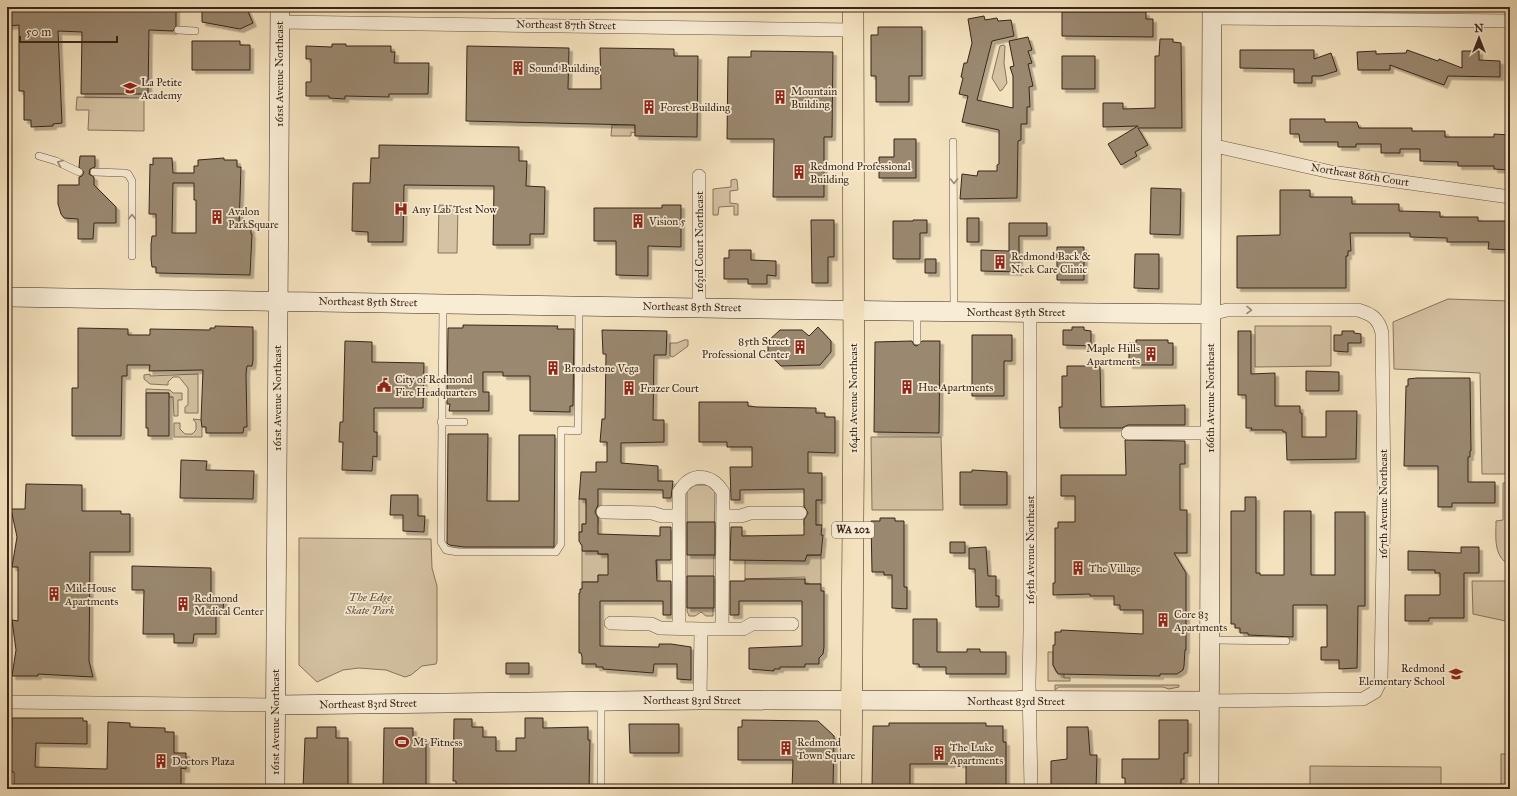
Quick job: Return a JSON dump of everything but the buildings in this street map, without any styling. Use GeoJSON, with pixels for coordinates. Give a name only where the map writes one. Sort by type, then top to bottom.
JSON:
{"type":"FeatureCollection","features":[{"type":"Feature","properties":{"kind":"main road","name":"164th Avenue Northeast"},"geometry":{"type":"LineString","coordinates":[[851,789],[854,310],[852,7]]}},
{"type":"Feature","properties":{"kind":"street"},"geometry":{"type":"LineString","coordinates":[[1212,12],[1510,20]]}},
{"type":"Feature","properties":{"kind":"street","name":"166th Avenue Northeast"},"geometry":{"type":"LineString","coordinates":[[1208,789],[1212,12]]}},
{"type":"Feature","properties":{"kind":"street","name":"Northeast 87th Street"},"geometry":{"type":"LineString","coordinates":[[280,15],[853,30]]}},
{"type":"Feature","properties":{"kind":"street","name":"161st Avenue Northeast"},"geometry":{"type":"LineString","coordinates":[[275,789],[280,15]]}},
{"type":"Feature","properties":{"kind":"street","name":"Northeast 86th Court"},"geometry":{"type":"LineString","coordinates":[[1211,145],[1331,172],[1510,197]]}},
{"type":"Feature","properties":{"kind":"street","name":"163rd Court Northeast"},"geometry":{"type":"LineString","coordinates":[[699,176],[699,308]]}},
{"type":"Feature","properties":{"kind":"street","name":"Northeast 85th Street"},"geometry":{"type":"LineString","coordinates":[[7,297],[954,312],[1211,314],[1227,310],[1358,310],[1375,317]]}},
{"type":"Feature","properties":{"kind":"street","name":"165th Avenue Northeast"},"geometry":{"type":"LineString","coordinates":[[1030,312],[1030,789]]}},
{"type":"Feature","properties":{"kind":"street","name":"167th Avenue Northeast"},"geometry":{"type":"LineString","coordinates":[[1375,317],[1380,324],[1382,333],[1384,476],[1381,680],[1376,692]]}},
{"type":"Feature","properties":{"kind":"street"},"geometry":{"type":"LineString","coordinates":[[1128,433],[1211,433]]}},
{"type":"Feature","properties":{"kind":"street"},"geometry":{"type":"LineString","coordinates":[[679,628],[679,492],[685,483],[694,478],[708,478],[718,483],[723,492],[722,629]]}},
{"type":"Feature","properties":{"kind":"street"},"geometry":{"type":"LineString","coordinates":[[603,512],[652,513],[662,516],[679,516]]}},
{"type":"Feature","properties":{"kind":"street"},"geometry":{"type":"LineString","coordinates":[[723,516],[741,516],[750,513],[800,513]]}},
{"type":"Feature","properties":{"kind":"street"},"geometry":{"type":"LineString","coordinates":[[611,623],[651,624],[660,628],[701,629],[743,629],[752,624],[792,624]]}},
{"type":"Feature","properties":{"kind":"street"},"geometry":{"type":"LineString","coordinates":[[700,700],[701,629]]}},
{"type":"Feature","properties":{"kind":"street","name":"Northeast 83rd Street"},"geometry":{"type":"LineString","coordinates":[[7,702],[275,705],[700,700],[1208,701],[1363,699],[1376,692]]}},
{"type":"Feature","properties":{"kind":"lane"},"geometry":{"type":"LineString","coordinates":[[178,30],[195,31]]}},
{"type":"Feature","properties":{"kind":"lane"},"geometry":{"type":"LineString","coordinates":[[953,142],[954,312]]}},
{"type":"Feature","properties":{"kind":"lane"},"geometry":{"type":"LineString","coordinates":[[40,156],[56,161],[79,172]]}},
{"type":"Feature","properties":{"kind":"lane"},"geometry":{"type":"LineString","coordinates":[[94,172],[124,173],[131,177],[132,256]]}},
{"type":"Feature","properties":{"kind":"lane"},"geometry":{"type":"LineString","coordinates":[[443,303],[441,542],[446,550],[458,552],[556,552],[561,544],[558,450],[561,430],[578,431],[578,305]]}},
{"type":"Feature","properties":{"kind":"lane"},"geometry":{"type":"LineString","coordinates":[[917,311],[917,341]]}},
{"type":"Feature","properties":{"kind":"lane"},"geometry":{"type":"LineString","coordinates":[[441,422],[464,422]]}},
{"type":"Feature","properties":{"kind":"lane"},"geometry":{"type":"LineString","coordinates":[[1209,640],[1286,641]]}},
{"type":"Feature","properties":{"kind":"lane"},"geometry":{"type":"LineString","coordinates":[[600,789],[601,701]]}},
{"type":"Feature","properties":{"kind":"green space"},"geometry":{"type":"Polygon","coordinates":[[[1000,46],[1005,46],[1004,63],[1007,83],[1000,91],[992,78],[1000,46]]]}},
{"type":"Feature","properties":{"kind":"green space"},"geometry":{"type":"Polygon","coordinates":[[[77,97],[144,98],[144,131],[88,130],[89,110],[76,110],[77,97]]]}},
{"type":"Feature","properties":{"kind":"green space"},"geometry":{"type":"Polygon","coordinates":[[[612,125],[635,125],[635,133],[631,132],[631,136],[611,136],[612,125]]]}},
{"type":"Feature","properties":{"kind":"green space"},"geometry":{"type":"Polygon","coordinates":[[[736,179],[738,190],[730,191],[730,203],[738,204],[738,215],[734,215],[734,206],[719,207],[718,215],[713,215],[713,189],[731,187],[731,180],[736,179]]]}},
{"type":"Feature","properties":{"kind":"green space"},"geometry":{"type":"Polygon","coordinates":[[[439,205],[458,206],[457,253],[438,253],[439,205]]]}},
{"type":"Feature","properties":{"kind":"green space"},"geometry":{"type":"Polygon","coordinates":[[[1448,299],[1510,301],[1510,474],[1482,474],[1480,373],[1394,369],[1393,322],[1448,299]]]}},
{"type":"Feature","properties":{"kind":"green space"},"geometry":{"type":"Polygon","coordinates":[[[1255,326],[1331,326],[1331,366],[1255,367],[1255,326]]]}},
{"type":"Feature","properties":{"kind":"green space"},"geometry":{"type":"Polygon","coordinates":[[[688,340],[688,346],[673,357],[670,356],[670,343],[677,343],[688,340]]]}},
{"type":"Feature","properties":{"kind":"green space"},"geometry":{"type":"Polygon","coordinates":[[[150,374],[150,376],[198,374],[198,413],[185,413],[185,407],[188,405],[188,388],[179,377],[173,377],[168,382],[168,385],[150,384],[144,379],[144,375],[150,374]]]}},
{"type":"Feature","properties":{"kind":"green space"},"geometry":{"type":"Polygon","coordinates":[[[146,389],[170,390],[173,393],[182,393],[182,400],[178,400],[178,416],[174,416],[173,397],[169,397],[169,393],[146,393],[146,389]]]}},
{"type":"Feature","properties":{"kind":"green space"},"geometry":{"type":"Polygon","coordinates":[[[193,419],[202,420],[202,437],[174,437],[174,423],[180,423],[180,429],[185,434],[192,434],[196,430],[196,423],[193,419]]]}},
{"type":"Feature","properties":{"kind":"green space"},"geometry":{"type":"Polygon","coordinates":[[[871,437],[941,437],[943,510],[872,510],[871,437]]]}},
{"type":"Feature","properties":{"kind":"green space"},"geometry":{"type":"Polygon","coordinates":[[[1503,483],[1510,483],[1510,566],[1498,552],[1496,540],[1496,521],[1503,520],[1503,483]]]}},
{"type":"Feature","properties":{"kind":"green space"},"geometry":{"type":"Polygon","coordinates":[[[690,485],[712,485],[715,488],[713,616],[706,616],[701,612],[695,616],[689,616],[687,611],[687,488],[690,485]]]}},
{"type":"Feature","properties":{"kind":"green space"},"geometry":{"type":"Polygon","coordinates":[[[579,499],[586,499],[586,505],[598,505],[598,524],[582,524],[582,532],[579,532],[579,499]]]}},
{"type":"Feature","properties":{"kind":"green space"},"geometry":{"type":"Polygon","coordinates":[[[816,500],[822,500],[822,525],[804,525],[804,505],[816,500]]]}},
{"type":"Feature","properties":{"kind":"green space"},"geometry":{"type":"Polygon","coordinates":[[[652,536],[657,536],[657,578],[598,575],[598,582],[582,582],[582,551],[598,551],[598,554],[652,558],[652,536]]]}},
{"type":"Feature","properties":{"kind":"green space"},"geometry":{"type":"Polygon","coordinates":[[[745,536],[750,536],[790,557],[821,555],[821,584],[805,584],[805,577],[745,579],[745,536]]]}},
{"type":"Feature","properties":{"kind":"green space","name":"The Edge Skate Park"},"geometry":{"type":"Polygon","coordinates":[[[299,538],[431,539],[432,568],[437,586],[436,664],[422,666],[411,675],[405,677],[386,670],[359,668],[343,670],[317,682],[299,665],[299,538]]]}},
{"type":"Feature","properties":{"kind":"green space"},"geometry":{"type":"Polygon","coordinates":[[[1472,581],[1510,581],[1510,622],[1473,614],[1472,581]]]}},
{"type":"Feature","properties":{"kind":"green space"},"geometry":{"type":"Polygon","coordinates":[[[1048,652],[1053,652],[1053,665],[1056,672],[1064,674],[1064,678],[1070,678],[1070,681],[1048,681],[1048,652]]]}},
{"type":"Feature","properties":{"kind":"green space"},"geometry":{"type":"Polygon","coordinates":[[[1055,685],[1179,685],[1179,687],[1169,689],[1163,687],[1059,687],[1055,690],[1055,685]]]}},
{"type":"Feature","properties":{"kind":"green space"},"geometry":{"type":"Polygon","coordinates":[[[1501,754],[1510,754],[1510,789],[1501,789],[1501,754]]]}},
{"type":"Feature","properties":{"kind":"green space"},"geometry":{"type":"Polygon","coordinates":[[[1310,766],[1441,767],[1441,789],[1310,789],[1310,766]]]}},
{"type":"Feature","properties":{"kind":"place","name":"Sound Building"},"geometry":{"type":"Point","coordinates":[518,68]}},
{"type":"Feature","properties":{"kind":"place","name":"La Petite Academy"},"geometry":{"type":"Point","coordinates":[130,88]}},
{"type":"Feature","properties":{"kind":"place","name":"Mountain Building"},"geometry":{"type":"Point","coordinates":[780,97]}},
{"type":"Feature","properties":{"kind":"place","name":"Forest Building"},"geometry":{"type":"Point","coordinates":[649,107]}},
{"type":"Feature","properties":{"kind":"place","name":"Redmond Professional Building"},"geometry":{"type":"Point","coordinates":[799,172]}},
{"type":"Feature","properties":{"kind":"place","name":"Any Lab Test Now"},"geometry":{"type":"Point","coordinates":[401,209]}},
{"type":"Feature","properties":{"kind":"place","name":"Avalon ParkSquare"},"geometry":{"type":"Point","coordinates":[217,217]}},
{"type":"Feature","properties":{"kind":"place","name":"Vision 5"},"geometry":{"type":"Point","coordinates":[638,221]}},
{"type":"Feature","properties":{"kind":"place","name":"Redmond Back & Neck Care Clinic"},"geometry":{"type":"Point","coordinates":[1000,262]}},
{"type":"Feature","properties":{"kind":"place","name":"85th Street Professional Center"},"geometry":{"type":"Point","coordinates":[800,347]}},
{"type":"Feature","properties":{"kind":"place","name":"Maple Hills Apartments"},"geometry":{"type":"Point","coordinates":[1151,354]}},
{"type":"Feature","properties":{"kind":"place","name":"Broadstone Vega"},"geometry":{"type":"Point","coordinates":[553,368]}},
{"type":"Feature","properties":{"kind":"place","name":"City of Redmond Fire Headquarters"},"geometry":{"type":"Point","coordinates":[384,385]}},
{"type":"Feature","properties":{"kind":"place","name":"Hue Apartments"},"geometry":{"type":"Point","coordinates":[907,387]}},
{"type":"Feature","properties":{"kind":"place","name":"Frazer Court"},"geometry":{"type":"Point","coordinates":[629,388]}},
{"type":"Feature","properties":{"kind":"place","name":"The Village"},"geometry":{"type":"Point","coordinates":[1078,568]}},
{"type":"Feature","properties":{"kind":"place","name":"MileHouse Apartments"},"geometry":{"type":"Point","coordinates":[54,594]}},
{"type":"Feature","properties":{"kind":"place","name":"Redmond Medical Center"},"geometry":{"type":"Point","coordinates":[183,604]}},
{"type":"Feature","properties":{"kind":"place","name":"Core 83 Apartments"},"geometry":{"type":"Point","coordinates":[1163,620]}},
{"type":"Feature","properties":{"kind":"place","name":"Redmond Elementary School"},"geometry":{"type":"Point","coordinates":[1456,674]}},
{"type":"Feature","properties":{"kind":"place","name":"M² Fitness"},"geometry":{"type":"Point","coordinates":[402,742]}},
{"type":"Feature","properties":{"kind":"place","name":"Redmond Town Square"},"geometry":{"type":"Point","coordinates":[786,748]}},
{"type":"Feature","properties":{"kind":"place","name":"The Luke Apartments"},"geometry":{"type":"Point","coordinates":[939,753]}},
{"type":"Feature","properties":{"kind":"place","name":"Doctors Plaza"},"geometry":{"type":"Point","coordinates":[161,761]}}]}
